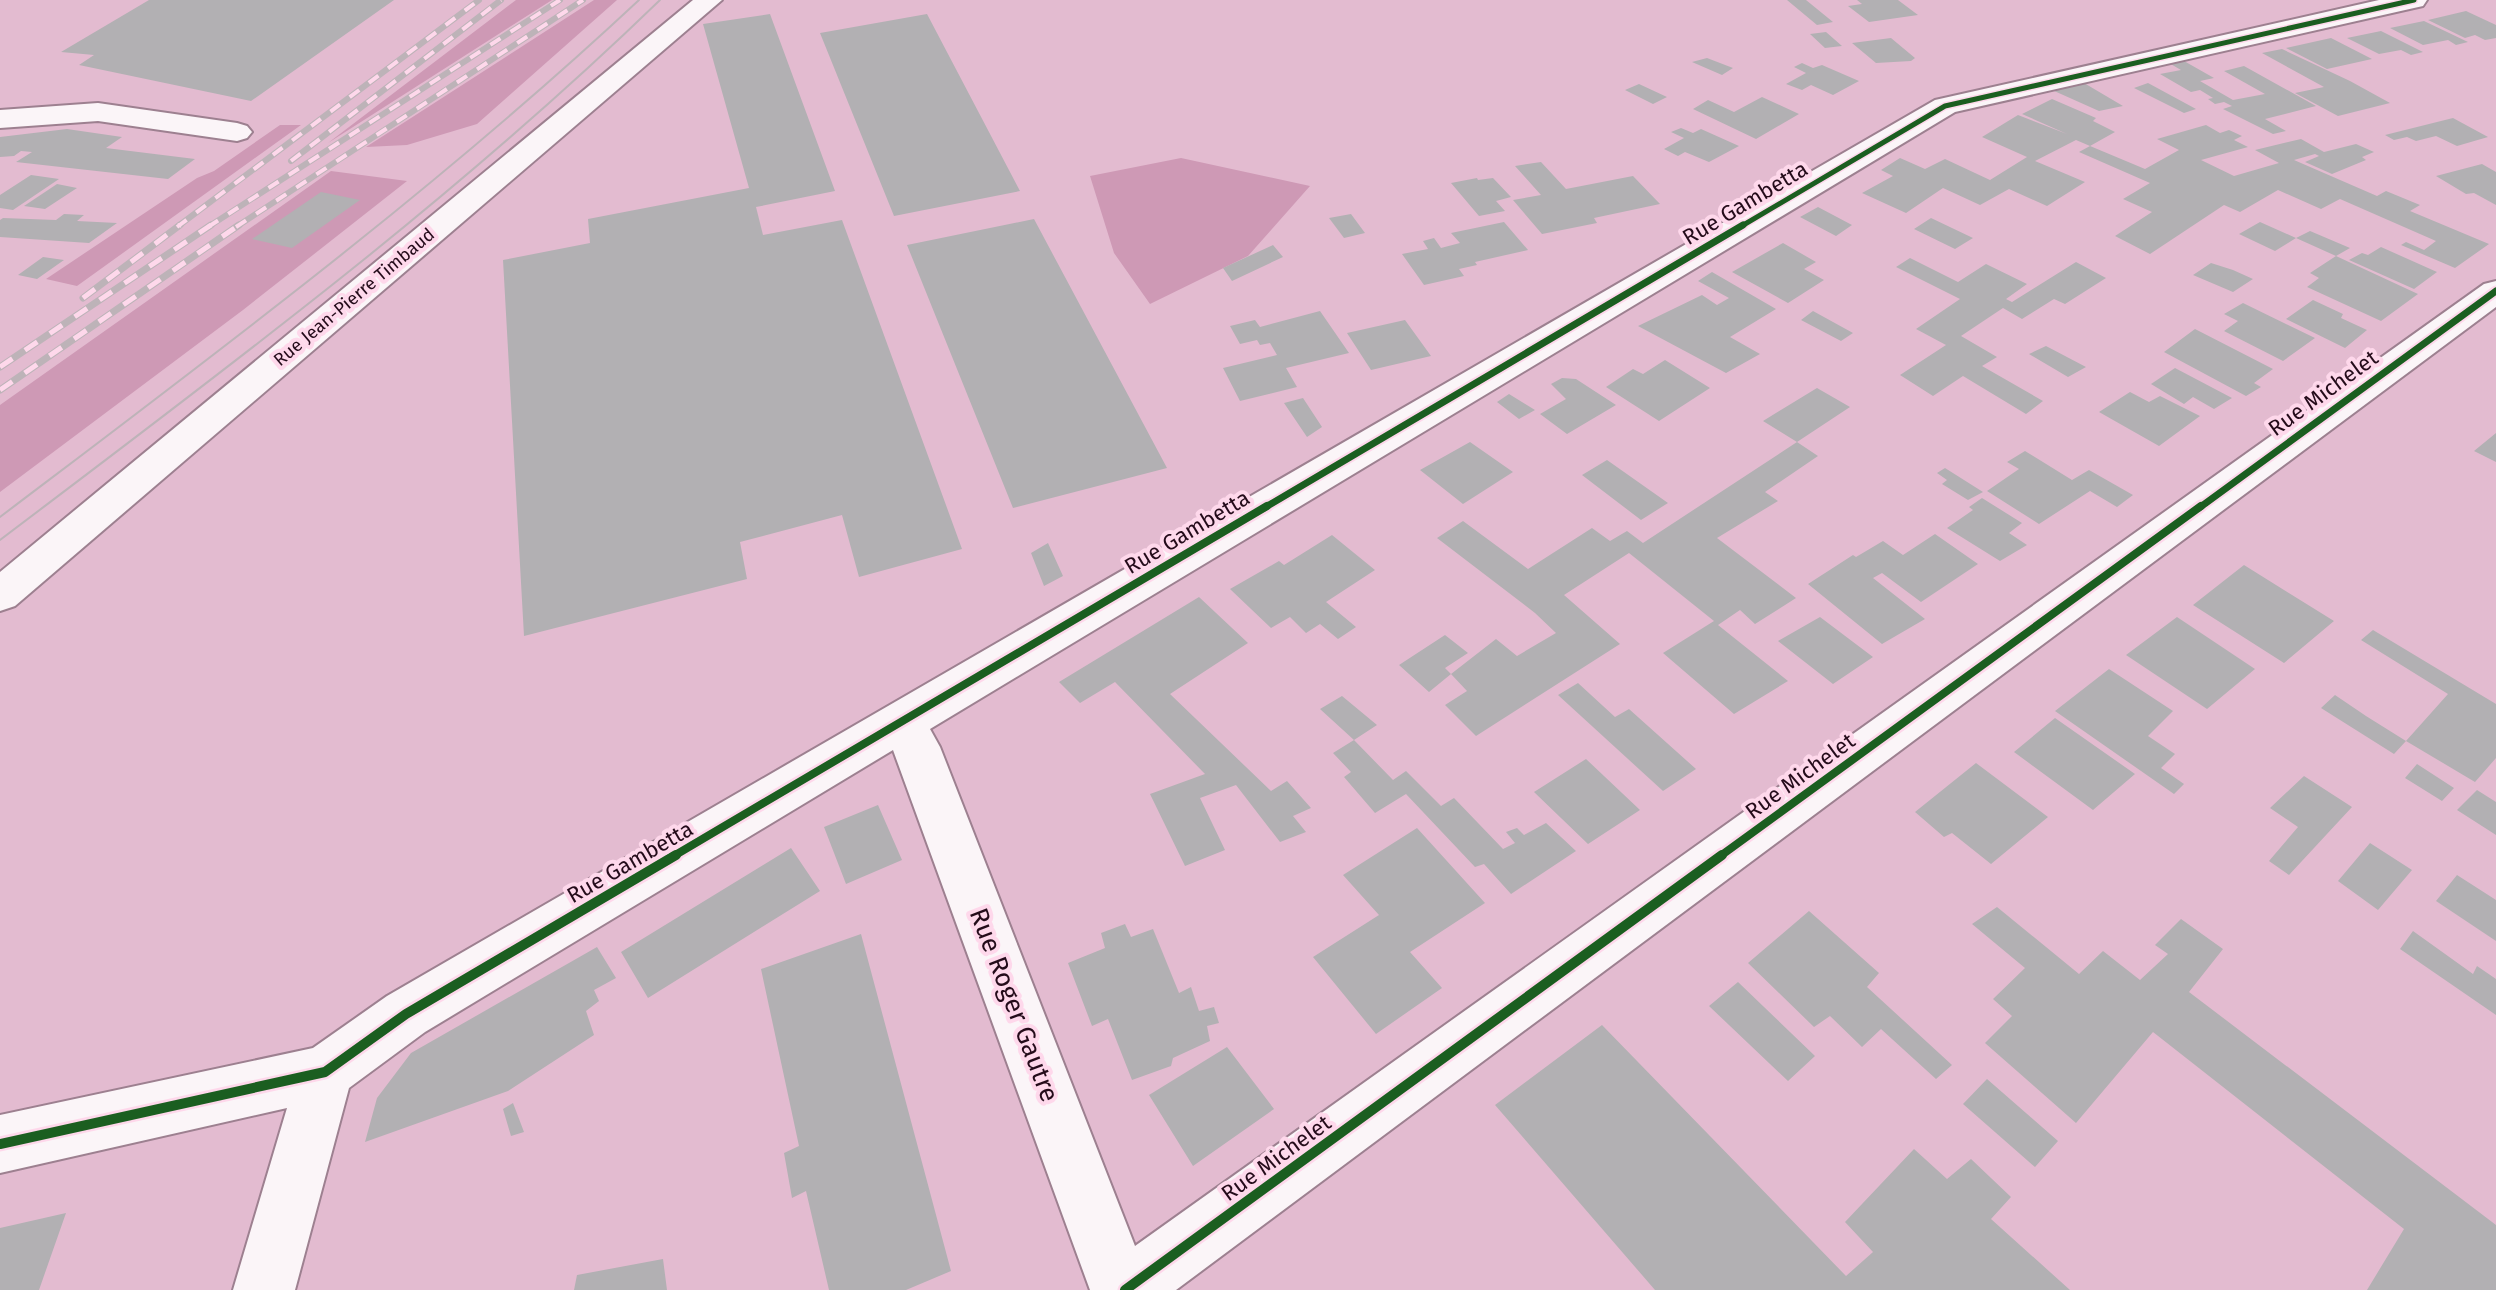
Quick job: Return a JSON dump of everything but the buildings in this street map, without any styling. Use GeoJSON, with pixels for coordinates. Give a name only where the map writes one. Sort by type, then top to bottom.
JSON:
{"type":"FeatureCollection","features":[{"type":"Feature","properties":{"kind":"street","name":"Rue Jean-Pierre Timbaud"},"geometry":{"type":"LineString","coordinates":[[0,595],[709,0]]}},
{"type":"Feature","properties":{"kind":"street","name":"Rue Gambetta"},"geometry":{"type":"LineString","coordinates":[[0,1144],[325,1072],[406,1014],[1945,106],[2414,0]]}},
{"type":"Feature","properties":{"kind":"street"},"geometry":{"type":"LineString","coordinates":[[0,119],[98,112],[237,132]]}},
{"type":"Feature","properties":{"kind":"street","name":"Rue Michelet"},"geometry":{"type":"LineString","coordinates":[[1123,1290],[2496,291]]}},
{"type":"Feature","properties":{"kind":"street","name":"Rue Roger Gautre"},"geometry":{"type":"LineString","coordinates":[[900,724],[917,747],[1123,1290]]}},
{"type":"Feature","properties":{"kind":"street"},"geometry":{"type":"LineString","coordinates":[[264,1290],[325,1072]]}},
{"type":"Feature","properties":{"kind":"shaded area"},"geometry":{"type":"Polygon","coordinates":[[[516,0],[552,0],[328,143],[516,0]]]}},
{"type":"Feature","properties":{"kind":"shaded area"},"geometry":{"type":"Polygon","coordinates":[[[594,0],[617,0],[477,124],[407,145],[366,147],[594,0]]]}},
{"type":"Feature","properties":{"kind":"shaded area"},"geometry":{"type":"Polygon","coordinates":[[[280,125],[301,125],[77,286],[46,279],[197,178],[214,171],[280,125]]]}},
{"type":"Feature","properties":{"kind":"shaded area"},"geometry":{"type":"Polygon","coordinates":[[[1181,158],[1310,186],[1248,256],[1150,304],[1114,253],[1090,176],[1181,158]]]}},
{"type":"Feature","properties":{"kind":"shaded area"},"geometry":{"type":"Polygon","coordinates":[[[331,171],[407,181],[243,310],[0,492],[0,405],[331,171]]]}},
{"type":"Feature","properties":{"kind":"tram line"},"geometry":{"type":"LineString","coordinates":[[0,517],[326,267],[485,137],[639,0]]}},
{"type":"Feature","properties":{"kind":"tram line"},"geometry":{"type":"LineString","coordinates":[[0,540],[255,346],[421,213],[582,73],[660,0]]}},
{"type":"Feature","properties":{"kind":"railway"},"geometry":{"type":"LineString","coordinates":[[177,227],[479,0]]}},
{"type":"Feature","properties":{"kind":"railway"},"geometry":{"type":"LineString","coordinates":[[291,161],[501,0]]}},
{"type":"Feature","properties":{"kind":"railway"},"geometry":{"type":"LineString","coordinates":[[209,227],[560,0]]}},
{"type":"Feature","properties":{"kind":"railway"},"geometry":{"type":"LineString","coordinates":[[238,226],[583,0]]}},
{"type":"Feature","properties":{"kind":"railway"},"geometry":{"type":"LineString","coordinates":[[83,298],[180,225]]}},
{"type":"Feature","properties":{"kind":"railway"},"geometry":{"type":"LineString","coordinates":[[0,390],[238,226]]}},
{"type":"Feature","properties":{"kind":"railway"},"geometry":{"type":"LineString","coordinates":[[0,367],[209,227]]}},
{"type":"Feature","properties":{"kind":"cycle path"},"geometry":{"type":"LineString","coordinates":[[0,1144],[325,1072],[406,1014],[1945,106],[2414,0]]}},
{"type":"Feature","properties":{"kind":"cycle path"},"geometry":{"type":"LineString","coordinates":[[1125,1290],[2496,291]]}}]}
